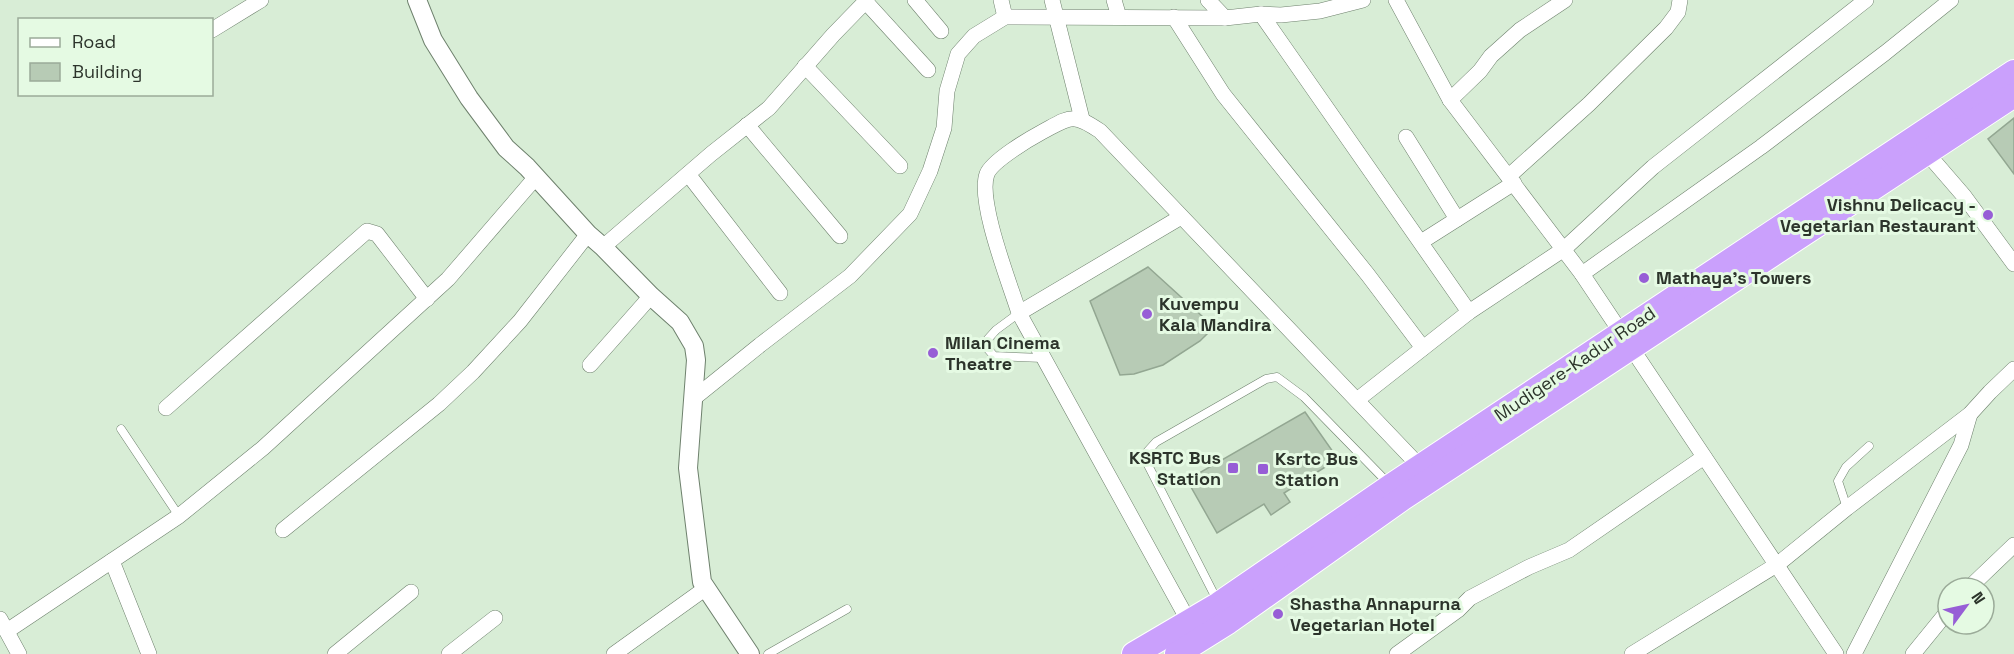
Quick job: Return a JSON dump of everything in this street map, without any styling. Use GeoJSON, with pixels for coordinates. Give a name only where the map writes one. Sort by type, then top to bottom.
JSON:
{"type":"FeatureCollection","features":[{"type":"Feature","properties":{"kind":"highway","name":"Mudigere-Kadur Road"},"geometry":{"type":"LineString","coordinates":[[1627,341],[2014,72]]}},
{"type":"Feature","properties":{"kind":"highway","name":"Mudigere-Kadur Road"},"geometry":{"type":"LineString","coordinates":[[1134,654],[1194,631],[1223,613],[1397,492],[1627,341],[2014,95]]}},
{"type":"Feature","properties":{"kind":"highway","name":"Mudigere-Kadur Road"},"geometry":{"type":"LineString","coordinates":[[1177,654],[1194,631]]}},
{"type":"Feature","properties":{"kind":"street"},"geometry":{"type":"LineString","coordinates":[[213,29],[261,0]]}},
{"type":"Feature","properties":{"kind":"street"},"geometry":{"type":"LineString","coordinates":[[417,0],[433,40],[469,98],[506,147],[588,234],[680,322],[694,346],[696,360],[688,468],[702,582],[750,654]]}},
{"type":"Feature","properties":{"kind":"street"},"geometry":{"type":"LineString","coordinates":[[915,0],[941,31]]}},
{"type":"Feature","properties":{"kind":"street"},"geometry":{"type":"LineString","coordinates":[[1001,0],[1005,17]]}},
{"type":"Feature","properties":{"kind":"street"},"geometry":{"type":"LineString","coordinates":[[1052,0],[1082,119]]}},
{"type":"Feature","properties":{"kind":"street"},"geometry":{"type":"LineString","coordinates":[[1114,0],[1119,17]]}},
{"type":"Feature","properties":{"kind":"street"},"geometry":{"type":"LineString","coordinates":[[1209,0],[1225,18]]}},
{"type":"Feature","properties":{"kind":"street"},"geometry":{"type":"LineString","coordinates":[[693,399],[850,276],[910,214],[930,171],[944,128],[947,91],[958,54],[974,36],[1005,17],[1225,18],[1320,11],[1363,0]]}},
{"type":"Feature","properties":{"kind":"street"},"geometry":{"type":"LineString","coordinates":[[1396,0],[1450,100],[1582,274],[1836,654]]}},
{"type":"Feature","properties":{"kind":"street"},"geometry":{"type":"LineString","coordinates":[[1450,100],[1480,71],[1491,56],[1520,30],[1565,0]]}},
{"type":"Feature","properties":{"kind":"street"},"geometry":{"type":"LineString","coordinates":[[1421,242],[1512,180],[1666,28],[1678,12],[1680,0]]}},
{"type":"Feature","properties":{"kind":"street"},"geometry":{"type":"LineString","coordinates":[[1357,400],[1469,312],[1564,249],[1653,167],[1866,0]]}},
{"type":"Feature","properties":{"kind":"street"},"geometry":{"type":"LineString","coordinates":[[1582,274],[1761,147],[1951,0]]}},
{"type":"Feature","properties":{"kind":"street"},"geometry":{"type":"LineString","coordinates":[[603,247],[770,108],[805,66],[866,1],[928,70]]}},
{"type":"Feature","properties":{"kind":"street"},"geometry":{"type":"LineString","coordinates":[[1261,14],[1469,312]]}},
{"type":"Feature","properties":{"kind":"street"},"geometry":{"type":"LineString","coordinates":[[1174,16],[1223,94],[1368,275],[1423,348]]}},
{"type":"Feature","properties":{"kind":"street"},"geometry":{"type":"LineString","coordinates":[[805,66],[900,166]]}},
{"type":"Feature","properties":{"kind":"street"},"geometry":{"type":"LineString","coordinates":[[1194,631],[1019,313],[990,219],[985,193],[987,173],[997,162],[1068,118],[1082,119],[1100,131],[1426,473]]}},
{"type":"Feature","properties":{"kind":"street"},"geometry":{"type":"LineString","coordinates":[[747,125],[840,236]]}},
{"type":"Feature","properties":{"kind":"street"},"geometry":{"type":"LineString","coordinates":[[1406,137],[1457,219]]}},
{"type":"Feature","properties":{"kind":"street"},"geometry":{"type":"LineString","coordinates":[[1926,152],[1964,196],[2014,264]]}},
{"type":"Feature","properties":{"kind":"street"},"geometry":{"type":"LineString","coordinates":[[688,174],[780,293]]}},
{"type":"Feature","properties":{"kind":"street"},"geometry":{"type":"LineString","coordinates":[[19,654],[3,625],[112,561],[178,516],[263,448],[448,279],[536,177]]}},
{"type":"Feature","properties":{"kind":"street"},"geometry":{"type":"LineString","coordinates":[[1019,313],[1181,217]]}},
{"type":"Feature","properties":{"kind":"street"},"geometry":{"type":"LineString","coordinates":[[166,408],[367,231],[377,234],[427,299]]}},
{"type":"Feature","properties":{"kind":"street"},"geometry":{"type":"LineString","coordinates":[[283,530],[439,404],[473,372],[520,321],[588,234]]}},
{"type":"Feature","properties":{"kind":"street"},"geometry":{"type":"LineString","coordinates":[[590,365],[651,296]]}},
{"type":"Feature","properties":{"kind":"street"},"geometry":{"type":"LineString","coordinates":[[1632,654],[1778,564],[1970,414],[2014,369]]}},
{"type":"Feature","properties":{"kind":"street"},"geometry":{"type":"LineString","coordinates":[[1854,654],[1961,445],[1970,414]]}},
{"type":"Feature","properties":{"kind":"street"},"geometry":{"type":"LineString","coordinates":[[1397,654],[1458,610],[1470,598],[1529,567],[1569,550],[1704,457]]}},
{"type":"Feature","properties":{"kind":"street"},"geometry":{"type":"LineString","coordinates":[[1982,576],[2014,545]]}},
{"type":"Feature","properties":{"kind":"street"},"geometry":{"type":"LineString","coordinates":[[112,561],[149,654]]}},
{"type":"Feature","properties":{"kind":"street"},"geometry":{"type":"LineString","coordinates":[[614,654],[706,588]]}},
{"type":"Feature","properties":{"kind":"street"},"geometry":{"type":"LineString","coordinates":[[335,654],[411,592]]}},
{"type":"Feature","properties":{"kind":"street"},"geometry":{"type":"LineString","coordinates":[[449,654],[495,618]]}},
{"type":"Feature","properties":{"kind":"street"},"geometry":{"type":"LineString","coordinates":[[1913,654],[1936,626]]}},
{"type":"Feature","properties":{"kind":"lane"},"geometry":{"type":"LineString","coordinates":[[1019,313],[987,340],[987,348],[994,356],[1043,358]]}},
{"type":"Feature","properties":{"kind":"lane"},"geometry":{"type":"LineString","coordinates":[[1223,613],[1148,465],[1147,452],[1156,442],[1266,379],[1277,377],[1304,397],[1397,492]]}},
{"type":"Feature","properties":{"kind":"lane"},"geometry":{"type":"LineString","coordinates":[[121,429],[178,516]]}},
{"type":"Feature","properties":{"kind":"lane"},"geometry":{"type":"LineString","coordinates":[[1847,508],[1838,481],[1846,467],[1869,446]]}},
{"type":"Feature","properties":{"kind":"lane"},"geometry":{"type":"LineString","coordinates":[[768,654],[847,609]]}},
{"type":"Feature","properties":{"kind":"building"},"geometry":{"type":"Polygon","coordinates":[[[2014,118],[2014,174],[1988,139],[2014,118]]]}},
{"type":"Feature","properties":{"kind":"building","name":"Kuvempu Kala Mandira"},"geometry":{"type":"Polygon","coordinates":[[[1148,267],[1214,327],[1200,341],[1163,365],[1134,374],[1120,375],[1090,301],[1148,267]]]}},
{"type":"Feature","properties":{"kind":"building","name":"Ksrtc Bus Station"},"geometry":{"type":"Polygon","coordinates":[[[1305,412],[1338,459],[1284,493],[1290,502],[1271,515],[1264,504],[1217,533],[1187,480],[1305,412]]]}},
{"type":"Feature","properties":{"kind":"place","name":"Vishnu Delicacy - Vegetarian Restaurant"},"geometry":{"type":"Point","coordinates":[1988,215]}},
{"type":"Feature","properties":{"kind":"place","name":"Mathaya's Towers"},"geometry":{"type":"Point","coordinates":[1644,278]}},
{"type":"Feature","properties":{"kind":"place","name":"Kuvempu Kala Mandira"},"geometry":{"type":"Point","coordinates":[1147,314]}},
{"type":"Feature","properties":{"kind":"place","name":"Milan Cinema Theatre"},"geometry":{"type":"Point","coordinates":[933,353]}},
{"type":"Feature","properties":{"kind":"place","name":"KSRTC Bus Station"},"geometry":{"type":"Point","coordinates":[1233,468]}},
{"type":"Feature","properties":{"kind":"place","name":"Ksrtc Bus Station"},"geometry":{"type":"Point","coordinates":[1263,469]}},
{"type":"Feature","properties":{"kind":"place","name":"Shastha Annapurna Vegetarian Hotel"},"geometry":{"type":"Point","coordinates":[1278,614]}}]}
